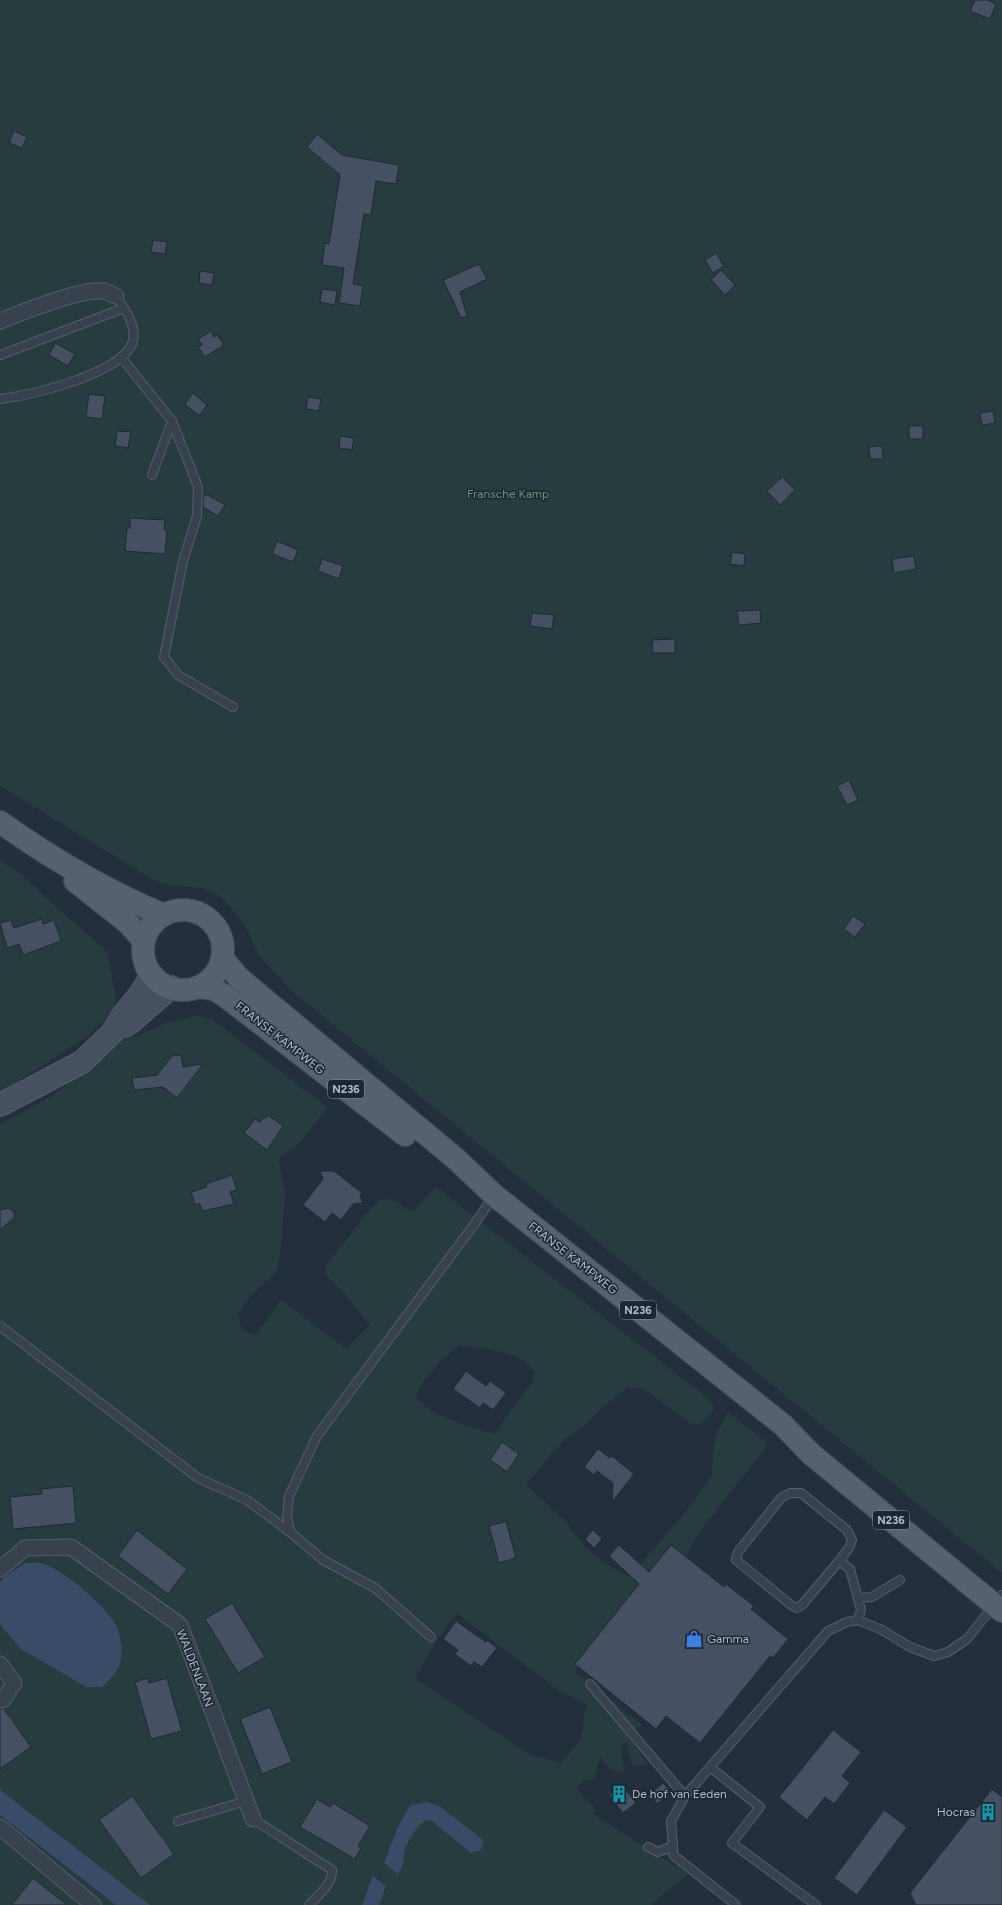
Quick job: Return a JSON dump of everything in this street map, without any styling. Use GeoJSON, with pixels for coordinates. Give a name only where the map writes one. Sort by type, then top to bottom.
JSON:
{"type":"FeatureCollection","features":[{"type":"Feature","properties":{"kind":"main road"},"geometry":{"type":"LineString","coordinates":[[0,822],[43,852],[140,905],[164,915]]}},
{"type":"Feature","properties":{"kind":"main road"},"geometry":{"type":"LineString","coordinates":[[43,852],[79,884],[127,922],[144,941]]}},
{"type":"Feature","properties":{"kind":"main road"},"geometry":{"type":"LineString","coordinates":[[0,1105],[82,1062],[113,1032],[152,975],[146,965],[143,951],[144,941],[151,926],[164,915],[183,910],[195,912],[206,917],[215,926],[221,937],[223,949],[222,958]]}},
{"type":"Feature","properties":{"kind":"main road","name":"N236"},"geometry":{"type":"LineString","coordinates":[[152,975],[163,985],[177,990],[192,989],[206,983],[216,972],[222,958]]}},
{"type":"Feature","properties":{"kind":"main road","name":"FRANSE KAMPWEG"},"geometry":{"type":"LineString","coordinates":[[222,958],[239,978],[456,1159],[494,1195],[783,1425],[811,1454],[1000,1601]]}},
{"type":"Feature","properties":{"kind":"main road"},"geometry":{"type":"LineString","coordinates":[[113,1032],[131,1022],[171,987]]}},
{"type":"Feature","properties":{"kind":"main road","name":"FRANSE KAMPWEG"},"geometry":{"type":"LineString","coordinates":[[198,987],[214,989],[225,996],[450,1169],[494,1195]]}},
{"type":"Feature","properties":{"kind":"street"},"geometry":{"type":"LineString","coordinates":[[0,321],[44,304],[84,293],[105,291],[120,302]]}},
{"type":"Feature","properties":{"kind":"street","name":"WALDENLAAN"},"geometry":{"type":"LineString","coordinates":[[0,1569],[25,1548],[71,1547],[180,1625],[253,1819]]}},
{"type":"Feature","properties":{"kind":"street"},"geometry":{"type":"LineString","coordinates":[[0,1664],[14,1683],[2,1700]]}},
{"type":"Feature","properties":{"kind":"street"},"geometry":{"type":"LineString","coordinates":[[0,1827],[93,1905]]}},
{"type":"Feature","properties":{"kind":"lane"},"geometry":{"type":"LineString","coordinates":[[0,355],[120,302],[134,329],[132,345],[121,357],[85,377],[24,396],[0,399]]}},
{"type":"Feature","properties":{"kind":"lane"},"geometry":{"type":"LineString","coordinates":[[121,357],[172,421],[198,487],[197,516],[183,561],[164,657],[178,675],[233,707]]}},
{"type":"Feature","properties":{"kind":"lane"},"geometry":{"type":"LineString","coordinates":[[152,475],[172,421]]}},
{"type":"Feature","properties":{"kind":"lane"},"geometry":{"type":"LineString","coordinates":[[290,1532],[287,1516],[289,1496],[318,1436],[476,1222],[494,1195]]}},
{"type":"Feature","properties":{"kind":"lane"},"geometry":{"type":"LineString","coordinates":[[0,1326],[198,1478],[247,1500],[290,1532],[323,1560],[375,1588],[431,1637]]}},
{"type":"Feature","properties":{"kind":"lane"},"geometry":{"type":"LineString","coordinates":[[790,1493],[801,1493],[847,1530],[852,1540],[849,1548],[839,1561],[802,1605],[797,1608],[785,1601],[736,1560],[738,1552],[781,1498],[790,1493]]}},
{"type":"Feature","properties":{"kind":"lane"},"geometry":{"type":"LineString","coordinates":[[839,1561],[850,1569],[861,1610],[858,1620]]}},
{"type":"Feature","properties":{"kind":"lane"},"geometry":{"type":"LineString","coordinates":[[858,1598],[872,1597],[900,1580]]}},
{"type":"Feature","properties":{"kind":"lane"},"geometry":{"type":"LineString","coordinates":[[736,1905],[673,1855],[671,1821],[685,1796],[828,1631],[847,1622],[858,1620],[882,1630],[910,1647],[934,1656],[948,1652],[967,1639],[1000,1601]]}},
{"type":"Feature","properties":{"kind":"lane"},"geometry":{"type":"LineString","coordinates":[[590,1684],[685,1796]]}},
{"type":"Feature","properties":{"kind":"lane"},"geometry":{"type":"LineString","coordinates":[[710,1767],[760,1807],[732,1843],[816,1905]]}},
{"type":"Feature","properties":{"kind":"lane"},"geometry":{"type":"LineString","coordinates":[[178,1821],[246,1801]]}},
{"type":"Feature","properties":{"kind":"lane"},"geometry":{"type":"LineString","coordinates":[[253,1819],[332,1870],[333,1875],[328,1885],[309,1905]]}},
{"type":"Feature","properties":{"kind":"lane"},"geometry":{"type":"LineString","coordinates":[[648,1847],[658,1852],[673,1846]]}},
{"type":"Feature","properties":{"kind":"green space","name":"Fransche Kamp"},"geometry":{"type":"Polygon","coordinates":[[[0,0],[1002,0],[1002,1573],[292,991],[258,954],[248,931],[236,913],[221,897],[201,888],[168,885],[152,879],[0,786],[0,0]]]}},
{"type":"Feature","properties":{"kind":"green space"},"geometry":{"type":"Polygon","coordinates":[[[0,860],[19,873],[108,953],[116,1000],[114,1009],[103,1022],[79,1042],[0,1093],[0,860]]]}},
{"type":"Feature","properties":{"kind":"green space"},"geometry":{"type":"Polygon","coordinates":[[[198,1016],[213,1020],[328,1108],[296,1146],[279,1159],[285,1196],[280,1254],[276,1273],[255,1292],[238,1314],[242,1330],[256,1335],[281,1300],[346,1349],[370,1325],[345,1295],[326,1276],[326,1265],[367,1213],[380,1200],[389,1199],[399,1203],[407,1210],[413,1211],[436,1187],[709,1399],[714,1409],[702,1423],[695,1425],[691,1424],[650,1393],[640,1388],[628,1388],[603,1406],[585,1425],[564,1440],[527,1483],[530,1489],[565,1521],[584,1546],[604,1563],[629,1577],[685,1513],[712,1475],[713,1453],[717,1433],[728,1412],[768,1444],[698,1534],[686,1557],[670,1545],[575,1664],[578,1666],[575,1671],[642,1725],[634,1731],[618,1723],[648,1764],[632,1766],[626,1742],[621,1746],[624,1772],[611,1770],[600,1758],[594,1780],[584,1780],[576,1788],[597,1811],[591,1813],[688,1874],[651,1905],[379,1905],[386,1886],[373,1876],[362,1905],[0,1905],[0,1769],[31,1747],[0,1704],[0,1624],[21,1649],[57,1670],[14,1570],[0,1583],[0,1125],[54,1095],[122,1040],[139,1035],[168,1022],[198,1016]],[[460,1346],[447,1355],[422,1383],[416,1397],[422,1404],[441,1415],[464,1425],[495,1434],[516,1403],[533,1382],[534,1371],[527,1364],[510,1354],[490,1349],[460,1346]],[[73,1487],[41,1490],[42,1494],[10,1497],[13,1529],[76,1523],[73,1487]],[[137,1530],[118,1556],[168,1594],[187,1569],[137,1530]],[[232,1603],[205,1619],[238,1673],[265,1656],[232,1603]],[[457,1613],[438,1638],[415,1678],[529,1754],[561,1763],[581,1739],[586,1704],[559,1691],[457,1613]],[[270,1707],[240,1719],[262,1774],[292,1762],[270,1707]],[[132,1796],[99,1820],[141,1878],[174,1854],[132,1796]],[[333,1803],[330,1807],[301,1827],[355,1859],[361,1848],[358,1846],[370,1826],[333,1803]],[[404,1815],[384,1862],[402,1868],[404,1855],[412,1834],[427,1820],[432,1821],[476,1853],[484,1844],[470,1829],[404,1815]]]}},
{"type":"Feature","properties":{"kind":"water"},"geometry":{"type":"Polygon","coordinates":[[[25,1563],[41,1563],[63,1574],[97,1601],[114,1621],[120,1638],[121,1659],[115,1673],[102,1687],[86,1687],[21,1649],[0,1624],[0,1583],[3,1578],[25,1563]]]}},
{"type":"Feature","properties":{"kind":"water"},"geometry":{"type":"Polygon","coordinates":[[[0,1790],[150,1905],[116,1905],[0,1815],[0,1790]]]}},
{"type":"Feature","properties":{"kind":"water"},"geometry":{"type":"Polygon","coordinates":[[[426,1802],[439,1806],[482,1839],[484,1844],[480,1851],[471,1853],[432,1821],[427,1820],[419,1825],[411,1837],[405,1850],[403,1863],[398,1874],[384,1863],[397,1829],[410,1805],[426,1802]]]}},
{"type":"Feature","properties":{"kind":"water"},"geometry":{"type":"Polygon","coordinates":[[[373,1876],[386,1886],[379,1905],[362,1905],[373,1876]]]}},
{"type":"Feature","properties":{"kind":"building"},"geometry":{"type":"Polygon","coordinates":[[[975,0],[988,0],[996,4],[990,19],[970,11],[975,0]]]}},
{"type":"Feature","properties":{"kind":"building"},"geometry":{"type":"Polygon","coordinates":[[[14,131],[27,137],[22,148],[9,143],[14,131]]]}},
{"type":"Feature","properties":{"kind":"building"},"geometry":{"type":"Polygon","coordinates":[[[317,134],[342,155],[399,165],[396,184],[376,181],[371,215],[364,214],[353,284],[363,286],[360,306],[339,303],[344,268],[322,265],[325,243],[329,244],[340,175],[307,147],[317,134]]]}},
{"type":"Feature","properties":{"kind":"building"},"geometry":{"type":"Polygon","coordinates":[[[153,240],[167,242],[165,254],[151,252],[153,240]]]}},
{"type":"Feature","properties":{"kind":"building"},"geometry":{"type":"Polygon","coordinates":[[[716,253],[724,266],[713,273],[705,260],[716,253]]]}},
{"type":"Feature","properties":{"kind":"building"},"geometry":{"type":"Polygon","coordinates":[[[479,264],[487,279],[460,292],[467,316],[461,318],[443,280],[479,264]]]}},
{"type":"Feature","properties":{"kind":"building"},"geometry":{"type":"Polygon","coordinates":[[[721,270],[735,285],[725,295],[711,280],[721,270]]]}},
{"type":"Feature","properties":{"kind":"building"},"geometry":{"type":"Polygon","coordinates":[[[200,271],[214,273],[212,285],[199,283],[200,271]]]}},
{"type":"Feature","properties":{"kind":"building"},"geometry":{"type":"Polygon","coordinates":[[[322,289],[337,291],[335,305],[320,302],[322,289]]]}},
{"type":"Feature","properties":{"kind":"building"},"geometry":{"type":"Polygon","coordinates":[[[211,331],[214,337],[217,335],[224,345],[205,357],[198,347],[202,345],[198,339],[211,331]]]}},
{"type":"Feature","properties":{"kind":"building"},"geometry":{"type":"Polygon","coordinates":[[[55,343],[75,354],[68,366],[49,355],[55,343]]]}},
{"type":"Feature","properties":{"kind":"building"},"geometry":{"type":"Polygon","coordinates":[[[193,393],[207,405],[199,416],[185,404],[193,393]]]}},
{"type":"Feature","properties":{"kind":"building"},"geometry":{"type":"Polygon","coordinates":[[[89,394],[105,396],[102,419],[86,417],[89,394]]]}},
{"type":"Feature","properties":{"kind":"building"},"geometry":{"type":"Polygon","coordinates":[[[308,397],[321,399],[319,411],[306,409],[308,397]]]}},
{"type":"Feature","properties":{"kind":"building"},"geometry":{"type":"Polygon","coordinates":[[[993,411],[995,423],[982,425],[980,413],[993,411]]]}},
{"type":"Feature","properties":{"kind":"building"},"geometry":{"type":"Polygon","coordinates":[[[909,426],[923,426],[923,439],[909,439],[909,426]]]}},
{"type":"Feature","properties":{"kind":"building"},"geometry":{"type":"Polygon","coordinates":[[[117,431],[131,432],[128,448],[115,446],[117,431]]]}},
{"type":"Feature","properties":{"kind":"building"},"geometry":{"type":"Polygon","coordinates":[[[340,436],[354,438],[352,450],[339,448],[340,436]]]}},
{"type":"Feature","properties":{"kind":"building"},"geometry":{"type":"Polygon","coordinates":[[[882,446],[883,459],[870,459],[869,447],[882,446]]]}},
{"type":"Feature","properties":{"kind":"building"},"geometry":{"type":"Polygon","coordinates":[[[782,477],[795,490],[780,505],[767,491],[782,477]]]}},
{"type":"Feature","properties":{"kind":"building"},"geometry":{"type":"Polygon","coordinates":[[[206,494],[225,505],[218,516],[203,507],[203,498],[206,494]]]}},
{"type":"Feature","properties":{"kind":"building"},"geometry":{"type":"Polygon","coordinates":[[[130,518],[165,520],[164,530],[167,530],[165,554],[125,551],[127,528],[130,528],[130,518]]]}},
{"type":"Feature","properties":{"kind":"building"},"geometry":{"type":"Polygon","coordinates":[[[277,541],[298,550],[293,562],[272,554],[277,541]]]}},
{"type":"Feature","properties":{"kind":"building"},"geometry":{"type":"Polygon","coordinates":[[[732,552],[745,554],[744,566],[730,564],[732,552]]]}},
{"type":"Feature","properties":{"kind":"building"},"geometry":{"type":"Polygon","coordinates":[[[914,556],[916,569],[894,573],[892,559],[914,556]]]}},
{"type":"Feature","properties":{"kind":"building"},"geometry":{"type":"Polygon","coordinates":[[[322,559],[343,566],[339,579],[318,571],[322,559]]]}},
{"type":"Feature","properties":{"kind":"building"},"geometry":{"type":"Polygon","coordinates":[[[760,610],[761,623],[739,625],[737,611],[760,610]]]}},
{"type":"Feature","properties":{"kind":"building"},"geometry":{"type":"Polygon","coordinates":[[[532,613],[554,615],[552,629],[530,626],[532,613]]]}},
{"type":"Feature","properties":{"kind":"building"},"geometry":{"type":"Polygon","coordinates":[[[675,639],[675,653],[653,653],[652,640],[675,639]]]}},
{"type":"Feature","properties":{"kind":"building"},"geometry":{"type":"Polygon","coordinates":[[[849,780],[858,800],[847,805],[837,786],[849,780]]]}},
{"type":"Feature","properties":{"kind":"building"},"geometry":{"type":"Polygon","coordinates":[[[853,916],[865,924],[855,937],[844,929],[853,916]]]}},
{"type":"Feature","properties":{"kind":"building"},"geometry":{"type":"Polygon","coordinates":[[[42,919],[43,924],[54,920],[61,941],[23,955],[19,944],[7,948],[0,923],[11,920],[14,928],[42,919]]]}},
{"type":"Feature","properties":{"kind":"building"},"geometry":{"type":"Polygon","coordinates":[[[181,1055],[183,1067],[203,1064],[177,1098],[163,1087],[134,1090],[132,1078],[157,1075],[172,1056],[181,1055]]]}},
{"type":"Feature","properties":{"kind":"building"},"geometry":{"type":"Polygon","coordinates":[[[268,1115],[283,1126],[267,1150],[244,1133],[255,1119],[260,1122],[268,1115]]]}},
{"type":"Feature","properties":{"kind":"building"},"geometry":{"type":"Polygon","coordinates":[[[320,1171],[334,1171],[362,1193],[360,1196],[363,1203],[353,1204],[341,1220],[332,1213],[325,1222],[303,1205],[323,1179],[320,1171]]]}},
{"type":"Feature","properties":{"kind":"building"},"geometry":{"type":"Polygon","coordinates":[[[232,1175],[237,1190],[230,1192],[234,1204],[203,1211],[199,1203],[195,1205],[191,1192],[207,1187],[206,1184],[232,1175]]]}},
{"type":"Feature","properties":{"kind":"building"},"geometry":{"type":"Polygon","coordinates":[[[9,1208],[14,1212],[14,1218],[0,1230],[0,1210],[9,1208]]]}},
{"type":"Feature","properties":{"kind":"building"},"geometry":{"type":"Polygon","coordinates":[[[466,1371],[486,1386],[490,1381],[506,1393],[493,1410],[483,1403],[480,1408],[453,1389],[466,1371]]]}},
{"type":"Feature","properties":{"kind":"building"},"geometry":{"type":"Polygon","coordinates":[[[502,1442],[519,1454],[507,1472],[490,1460],[502,1442]]]}},
{"type":"Feature","properties":{"kind":"building"},"geometry":{"type":"Polygon","coordinates":[[[598,1449],[610,1458],[612,1456],[634,1474],[612,1502],[613,1483],[597,1471],[594,1475],[584,1467],[598,1449]]]}},
{"type":"Feature","properties":{"kind":"building"},"geometry":{"type":"Polygon","coordinates":[[[73,1486],[76,1523],[13,1529],[10,1497],[42,1494],[41,1489],[73,1486]]]}},
{"type":"Feature","properties":{"kind":"building"},"geometry":{"type":"Polygon","coordinates":[[[506,1521],[516,1558],[499,1563],[489,1526],[506,1521]]]}},
{"type":"Feature","properties":{"kind":"building"},"geometry":{"type":"Polygon","coordinates":[[[137,1530],[187,1569],[168,1594],[118,1556],[137,1530]]]}},
{"type":"Feature","properties":{"kind":"building"},"geometry":{"type":"Polygon","coordinates":[[[593,1530],[602,1539],[594,1548],[585,1539],[593,1530]]]}},
{"type":"Feature","properties":{"kind":"building"},"geometry":{"type":"Polygon","coordinates":[[[619,1545],[649,1572],[671,1545],[724,1587],[726,1584],[754,1606],[751,1609],[788,1639],[773,1658],[770,1656],[700,1743],[666,1716],[656,1729],[575,1664],[639,1584],[609,1556],[619,1545]]]}},
{"type":"Feature","properties":{"kind":"building"},"geometry":{"type":"Polygon","coordinates":[[[232,1603],[265,1657],[238,1673],[205,1619],[232,1603]]]}},
{"type":"Feature","properties":{"kind":"building"},"geometry":{"type":"Polygon","coordinates":[[[456,1621],[497,1648],[482,1667],[474,1662],[471,1666],[455,1654],[458,1650],[443,1639],[456,1621]]]}},
{"type":"Feature","properties":{"kind":"building"},"geometry":{"type":"Polygon","coordinates":[[[148,1678],[149,1683],[167,1678],[182,1731],[151,1739],[135,1682],[148,1678]]]}},
{"type":"Feature","properties":{"kind":"building"},"geometry":{"type":"Polygon","coordinates":[[[270,1707],[292,1762],[262,1774],[240,1719],[270,1707]]]}},
{"type":"Feature","properties":{"kind":"building"},"geometry":{"type":"Polygon","coordinates":[[[0,1708],[4,1709],[31,1747],[0,1769],[0,1708]]]}},
{"type":"Feature","properties":{"kind":"building"},"geometry":{"type":"Polygon","coordinates":[[[833,1730],[861,1752],[842,1776],[850,1783],[834,1804],[825,1797],[807,1820],[779,1797],[833,1730]]]}},
{"type":"Feature","properties":{"kind":"building"},"geometry":{"type":"Polygon","coordinates":[[[663,1783],[671,1792],[657,1804],[650,1794],[663,1783]]]}},
{"type":"Feature","properties":{"kind":"building"},"geometry":{"type":"Polygon","coordinates":[[[622,1785],[636,1803],[623,1813],[609,1795],[622,1785]]]}},
{"type":"Feature","properties":{"kind":"building"},"geometry":{"type":"Polygon","coordinates":[[[992,1789],[1002,1797],[1002,1905],[916,1905],[910,1893],[992,1789]]]}},
{"type":"Feature","properties":{"kind":"building"},"geometry":{"type":"Polygon","coordinates":[[[132,1796],[174,1854],[141,1878],[99,1820],[132,1796]]]}},
{"type":"Feature","properties":{"kind":"building"},"geometry":{"type":"Polygon","coordinates":[[[317,1799],[330,1807],[333,1803],[370,1826],[358,1846],[361,1848],[355,1859],[300,1827],[317,1799]]]}},
{"type":"Feature","properties":{"kind":"building"},"geometry":{"type":"Polygon","coordinates":[[[884,1810],[907,1827],[857,1895],[834,1878],[884,1810]]]}},
{"type":"Feature","properties":{"kind":"building"},"geometry":{"type":"Polygon","coordinates":[[[33,1878],[67,1905],[12,1905],[33,1878]]]}},
{"type":"Feature","properties":{"kind":"place","name":"Gamma"},"geometry":{"type":"Point","coordinates":[694,1639]}},
{"type":"Feature","properties":{"kind":"place","name":"De hof van Eeden"},"geometry":{"type":"Point","coordinates":[619,1794]}},
{"type":"Feature","properties":{"kind":"place","name":"Hocras"},"geometry":{"type":"Point","coordinates":[988,1812]}}]}
